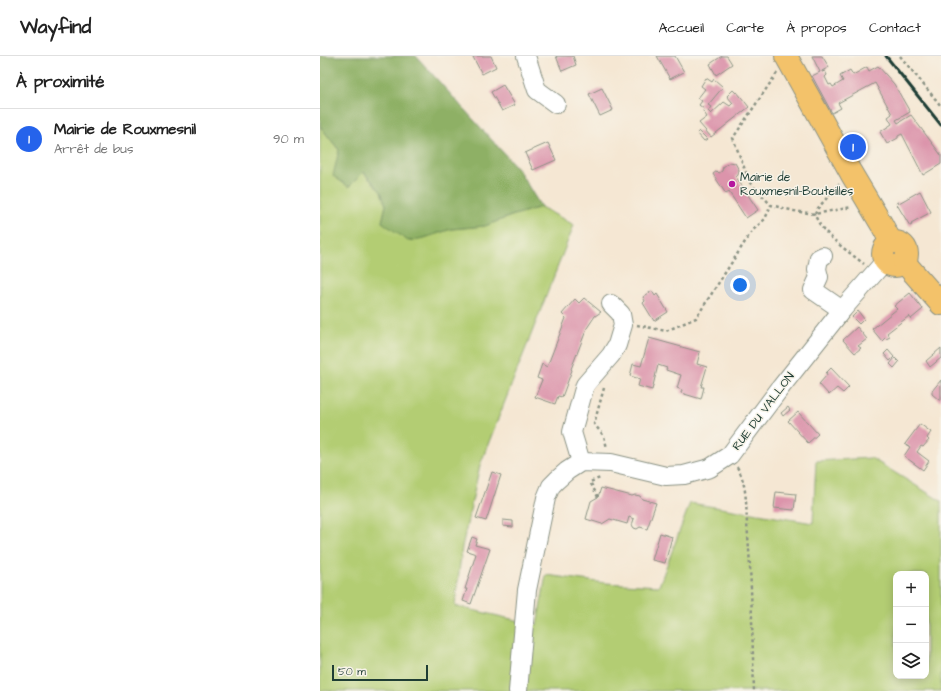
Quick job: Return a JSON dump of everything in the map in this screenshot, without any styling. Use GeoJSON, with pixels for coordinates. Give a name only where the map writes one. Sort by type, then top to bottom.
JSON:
{"type":"FeatureCollection","features":[{"type":"Feature","properties":{"kind":"main road"},"geometry":{"type":"LineString","coordinates":[[788,59],[850,173],[866,198],[888,260],[941,304]]}},
{"type":"Feature","properties":{"kind":"street"},"geometry":{"type":"LineString","coordinates":[[526,56],[537,90],[556,104]]}},
{"type":"Feature","properties":{"kind":"street"},"geometry":{"type":"LineString","coordinates":[[823,256],[819,258],[817,269],[819,277],[813,290],[842,310]]}},
{"type":"Feature","properties":{"kind":"street","name":"RUE DU VALLON"},"geometry":{"type":"LineString","coordinates":[[581,462],[611,463],[666,476],[684,475],[710,468],[730,455],[780,387],[842,310],[888,260]]}},
{"type":"Feature","properties":{"kind":"street"},"geometry":{"type":"LineString","coordinates":[[518,691],[527,590],[546,498],[551,486],[567,471],[581,462],[572,432],[585,386],[611,355],[617,345],[623,325],[621,314],[611,304]]}},
{"type":"Feature","properties":{"kind":"path"},"geometry":{"type":"LineString","coordinates":[[900,56],[941,106]]}},
{"type":"Feature","properties":{"kind":"path"},"geometry":{"type":"LineString","coordinates":[[788,59],[782,65],[732,138],[750,183],[771,205],[794,211],[815,214],[860,206],[866,198]]}},
{"type":"Feature","properties":{"kind":"path"},"geometry":{"type":"LineString","coordinates":[[850,173],[818,208],[815,214],[816,220],[826,232],[888,260]]}},
{"type":"Feature","properties":{"kind":"path"},"geometry":{"type":"LineString","coordinates":[[623,325],[639,325],[666,331],[696,318],[752,231],[765,219],[771,205]]}},
{"type":"Feature","properties":{"kind":"path"},"geometry":{"type":"LineString","coordinates":[[598,497],[590,482],[609,474],[611,463],[604,436],[594,424],[604,387]]}},
{"type":"Feature","properties":{"kind":"path"},"geometry":{"type":"LineString","coordinates":[[730,455],[740,472],[744,490],[750,559],[754,691]]}},
{"type":"Feature","properties":{"kind":"green space"},"geometry":{"type":"Polygon","coordinates":[[[320,56],[416,56],[518,169],[541,207],[485,226],[451,229],[424,238],[408,241],[382,222],[386,205],[381,192],[364,172],[349,187],[333,176],[339,150],[320,126],[320,56]]]}},
{"type":"Feature","properties":{"kind":"green space"},"geometry":{"type":"Polygon","coordinates":[[[320,126],[339,150],[363,172],[381,192],[386,205],[382,222],[424,238],[451,229],[485,226],[541,207],[574,225],[480,465],[462,547],[455,606],[537,625],[546,575],[605,583],[659,586],[690,503],[813,523],[816,461],[871,458],[941,501],[941,691],[320,691],[320,126]]]}},
{"type":"Feature","properties":{"kind":"building"},"geometry":{"type":"Polygon","coordinates":[[[491,56],[496,67],[482,74],[473,57],[491,56]]]}},
{"type":"Feature","properties":{"kind":"building"},"geometry":{"type":"Polygon","coordinates":[[[556,56],[573,56],[576,65],[562,71],[556,56]]]}},
{"type":"Feature","properties":{"kind":"building"},"geometry":{"type":"Polygon","coordinates":[[[657,56],[675,56],[684,72],[670,79],[657,56]]]}},
{"type":"Feature","properties":{"kind":"building"},"geometry":{"type":"Polygon","coordinates":[[[722,56],[727,56],[732,64],[716,75],[710,64],[722,56]]]}},
{"type":"Feature","properties":{"kind":"building"},"geometry":{"type":"Polygon","coordinates":[[[812,56],[822,56],[829,67],[822,72],[825,71],[827,75],[825,77],[829,85],[831,84],[833,87],[843,81],[840,76],[850,70],[853,75],[867,67],[869,71],[878,66],[894,84],[910,112],[896,120],[898,123],[911,115],[941,155],[941,164],[923,175],[902,134],[887,144],[880,132],[892,124],[888,117],[892,114],[875,83],[838,103],[841,108],[832,113],[812,76],[820,72],[812,56]]]}},
{"type":"Feature","properties":{"kind":"building"},"geometry":{"type":"Polygon","coordinates":[[[706,78],[712,82],[714,79],[723,87],[708,105],[711,107],[708,111],[711,114],[724,102],[730,106],[733,103],[727,96],[733,90],[736,93],[737,92],[749,107],[711,137],[699,123],[707,117],[703,111],[704,109],[699,105],[702,101],[698,98],[705,89],[701,86],[706,78]]]}},
{"type":"Feature","properties":{"kind":"building"},"geometry":{"type":"Polygon","coordinates":[[[503,85],[515,105],[502,111],[491,92],[503,85]]]}},
{"type":"Feature","properties":{"kind":"building"},"geometry":{"type":"Polygon","coordinates":[[[602,88],[613,110],[600,116],[589,94],[602,88]]]}},
{"type":"Feature","properties":{"kind":"building"},"geometry":{"type":"Polygon","coordinates":[[[699,131],[707,139],[704,141],[697,133],[699,131]]]}},
{"type":"Feature","properties":{"kind":"building"},"geometry":{"type":"Polygon","coordinates":[[[548,143],[556,160],[533,170],[525,153],[548,143]]]}},
{"type":"Feature","properties":{"kind":"building"},"geometry":{"type":"Polygon","coordinates":[[[730,162],[735,163],[739,170],[736,177],[758,210],[746,218],[729,192],[726,194],[713,174],[717,171],[719,173],[722,171],[723,167],[730,162]]]}},
{"type":"Feature","properties":{"kind":"building"},"geometry":{"type":"Polygon","coordinates":[[[920,191],[931,212],[911,223],[912,225],[910,226],[896,203],[899,203],[920,191]]]}},
{"type":"Feature","properties":{"kind":"building"},"geometry":{"type":"Polygon","coordinates":[[[652,291],[655,296],[657,294],[668,312],[654,321],[643,303],[645,301],[643,297],[652,291]]]}},
{"type":"Feature","properties":{"kind":"building"},"geometry":{"type":"Polygon","coordinates":[[[910,293],[923,309],[911,319],[909,316],[887,333],[890,337],[885,338],[882,341],[872,329],[897,309],[894,306],[910,293]]]}},
{"type":"Feature","properties":{"kind":"building"},"geometry":{"type":"Polygon","coordinates":[[[584,298],[601,312],[595,316],[587,328],[562,397],[558,396],[555,404],[535,397],[542,380],[537,378],[542,364],[547,367],[566,318],[562,314],[575,299],[579,303],[584,298]]]}},
{"type":"Feature","properties":{"kind":"building"},"geometry":{"type":"Polygon","coordinates":[[[858,311],[864,319],[859,324],[852,317],[858,311]]]}},
{"type":"Feature","properties":{"kind":"building"},"geometry":{"type":"Polygon","coordinates":[[[857,327],[867,339],[858,346],[861,348],[855,353],[843,340],[857,327]]]}},
{"type":"Feature","properties":{"kind":"building"},"geometry":{"type":"Polygon","coordinates":[[[649,338],[700,352],[697,364],[707,367],[701,387],[704,387],[701,399],[681,393],[682,390],[677,388],[681,375],[666,370],[667,368],[658,365],[652,390],[638,386],[640,379],[630,376],[633,364],[641,366],[649,338]]]}},
{"type":"Feature","properties":{"kind":"building"},"geometry":{"type":"Polygon","coordinates":[[[941,348],[941,358],[930,367],[926,361],[941,348]]]}},
{"type":"Feature","properties":{"kind":"building"},"geometry":{"type":"Polygon","coordinates":[[[888,350],[894,357],[890,361],[884,354],[888,350]]]}},
{"type":"Feature","properties":{"kind":"building"},"geometry":{"type":"Polygon","coordinates":[[[895,358],[899,362],[894,368],[890,364],[895,358]]]}},
{"type":"Feature","properties":{"kind":"building"},"geometry":{"type":"Polygon","coordinates":[[[831,368],[849,387],[843,393],[837,388],[829,395],[819,384],[831,368]]]}},
{"type":"Feature","properties":{"kind":"building"},"geometry":{"type":"Polygon","coordinates":[[[941,380],[941,400],[939,400],[932,394],[932,391],[941,380]]]}},
{"type":"Feature","properties":{"kind":"building"},"geometry":{"type":"Polygon","coordinates":[[[788,407],[790,410],[783,416],[781,413],[788,407]]]}},
{"type":"Feature","properties":{"kind":"building"},"geometry":{"type":"Polygon","coordinates":[[[798,412],[818,434],[808,443],[788,421],[798,412]]]}},
{"type":"Feature","properties":{"kind":"building"},"geometry":{"type":"Polygon","coordinates":[[[920,424],[931,432],[927,438],[929,440],[923,447],[921,446],[917,452],[929,461],[923,470],[904,456],[910,447],[905,444],[920,424]]]}},
{"type":"Feature","properties":{"kind":"building"},"geometry":{"type":"Polygon","coordinates":[[[492,472],[501,475],[486,521],[476,518],[492,472]]]}},
{"type":"Feature","properties":{"kind":"building"},"geometry":{"type":"Polygon","coordinates":[[[601,488],[632,496],[640,496],[642,499],[656,503],[647,529],[640,527],[637,529],[634,528],[632,525],[634,519],[629,517],[627,524],[610,519],[602,524],[586,519],[591,501],[598,497],[601,488]]]}},
{"type":"Feature","properties":{"kind":"building"},"geometry":{"type":"Polygon","coordinates":[[[776,492],[796,494],[794,510],[774,508],[776,492]]]}},
{"type":"Feature","properties":{"kind":"building"},"geometry":{"type":"Polygon","coordinates":[[[503,520],[513,521],[513,527],[503,526],[503,520]]]}},
{"type":"Feature","properties":{"kind":"building"},"geometry":{"type":"Polygon","coordinates":[[[660,533],[672,537],[665,563],[652,560],[660,533]]]}},
{"type":"Feature","properties":{"kind":"building"},"geometry":{"type":"Polygon","coordinates":[[[472,537],[477,539],[475,545],[490,549],[471,604],[463,601],[467,589],[465,589],[476,554],[467,551],[472,537]]]}},
{"type":"Feature","properties":{"kind":"railway"},"geometry":{"type":"LineString","coordinates":[[886,56],[941,125]]}},
{"type":"Feature","properties":{"kind":"place","name":"Mairie de Rouxmesnil"},"geometry":{"type":"Point","coordinates":[853,147]}},
{"type":"Feature","properties":{"kind":"place","name":"Mairie de Rouxmesnil-Bouteilles"},"geometry":{"type":"Point","coordinates":[732,184]}}]}
